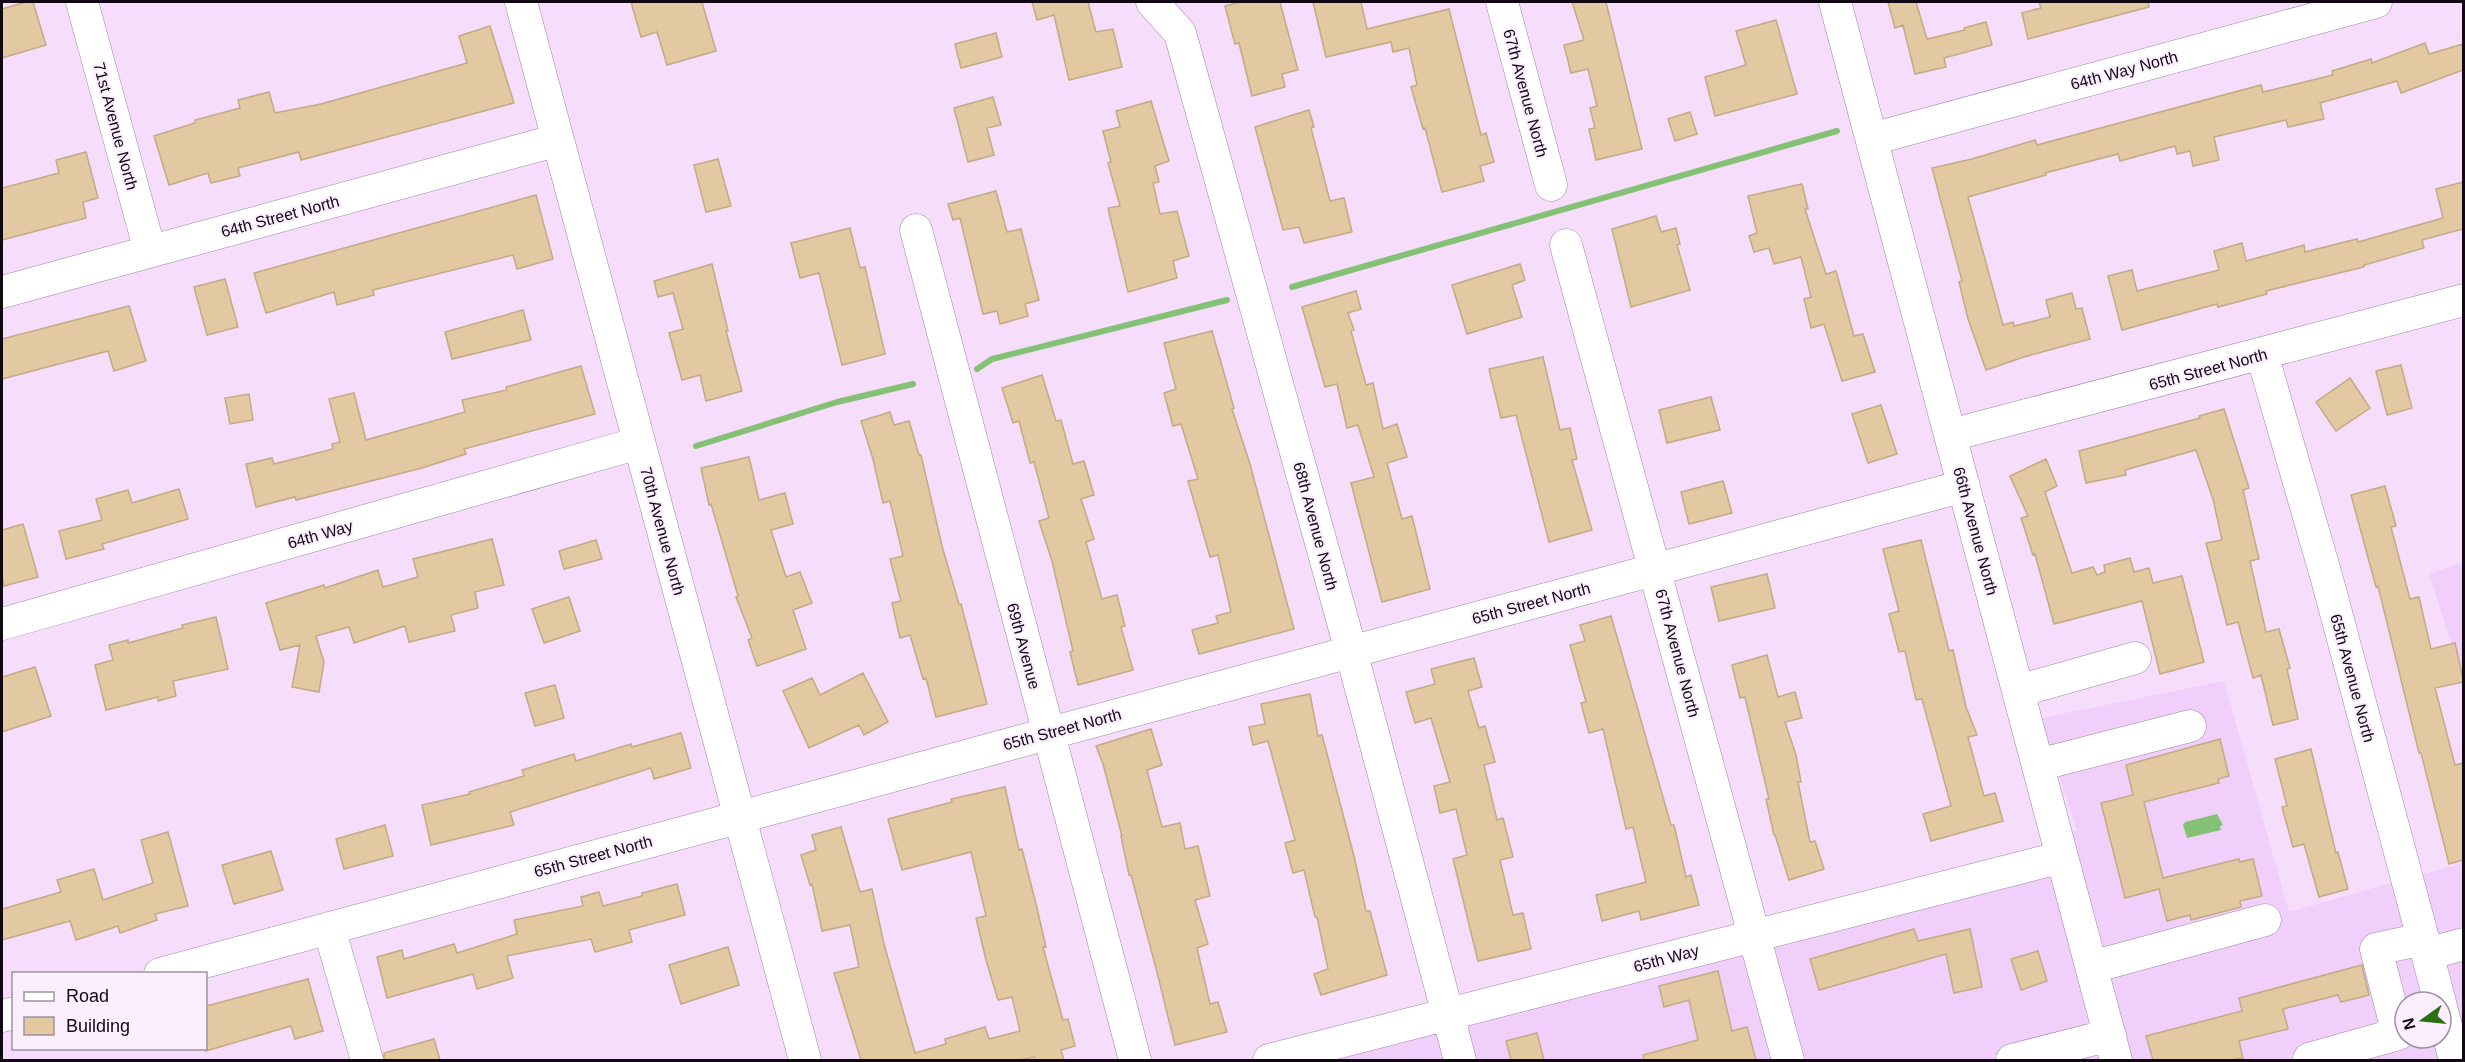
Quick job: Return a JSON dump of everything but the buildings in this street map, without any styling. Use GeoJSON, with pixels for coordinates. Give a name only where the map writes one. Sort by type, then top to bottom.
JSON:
{"type":"FeatureCollection","features":[{"type":"Feature","properties":{"kind":"street","name":"71st Avenue North"},"geometry":{"type":"LineString","coordinates":[[82,2],[150,252]]}},
{"type":"Feature","properties":{"kind":"street","name":"70th Avenue North"},"geometry":{"type":"LineString","coordinates":[[521,2],[805,1060]]}},
{"type":"Feature","properties":{"kind":"street","name":"68th Avenue North"},"geometry":{"type":"LineString","coordinates":[[1152,2],[1180,33],[1351,651],[1460,1060]]}},
{"type":"Feature","properties":{"kind":"street","name":"67th Avenue North"},"geometry":{"type":"LineString","coordinates":[[1502,2],[1551,185]]}},
{"type":"Feature","properties":{"kind":"street","name":"66th Avenue North"},"geometry":{"type":"LineString","coordinates":[[1835,2],[2113,1048]]}},
{"type":"Feature","properties":{"kind":"street","name":"64th Way North"},"geometry":{"type":"LineString","coordinates":[[1872,139],[2376,2]]}},
{"type":"Feature","properties":{"kind":"street","name":"64th Street North"},"geometry":{"type":"LineString","coordinates":[[2,292],[558,140]]}},
{"type":"Feature","properties":{"kind":"street","name":"69th Avenue"},"geometry":{"type":"LineString","coordinates":[[916,230],[1047,734],[1135,1060]]}},
{"type":"Feature","properties":{"kind":"street","name":"67th Avenue North"},"geometry":{"type":"LineString","coordinates":[[1566,245],[1788,1060]]}},
{"type":"Feature","properties":{"kind":"street","name":"65th Street North"},"geometry":{"type":"LineString","coordinates":[[1951,435],[2463,300]]}},
{"type":"Feature","properties":{"kind":"street","name":"65th Avenue North"},"geometry":{"type":"LineString","coordinates":[[2262,354],[2326,579],[2437,990]]}},
{"type":"Feature","properties":{"kind":"street","name":"64th Way"},"geometry":{"type":"LineString","coordinates":[[2,624],[639,444]]}},
{"type":"Feature","properties":{"kind":"street","name":"65th Street North"},"geometry":{"type":"LineString","coordinates":[[167,972],[1964,486]]}},
{"type":"Feature","properties":{"kind":"street"},"geometry":{"type":"LineString","coordinates":[[2018,691],[2135,658]]}},
{"type":"Feature","properties":{"kind":"street"},"geometry":{"type":"LineString","coordinates":[[2038,765],[2190,726]]}},
{"type":"Feature","properties":{"kind":"street","name":"65th Way"},"geometry":{"type":"LineString","coordinates":[[1269,1060],[2062,857]]}},
{"type":"Feature","properties":{"kind":"street"},"geometry":{"type":"LineString","coordinates":[[2092,967],[2265,920]]}},
{"type":"Feature","properties":{"kind":"street"},"geometry":{"type":"LineString","coordinates":[[329,928],[367,1060]]}},
{"type":"Feature","properties":{"kind":"street"},"geometry":{"type":"LineString","coordinates":[[2310,1060],[2398,1034],[2376,950],[2463,944]]}},
{"type":"Feature","properties":{"kind":"street"},"geometry":{"type":"LineString","coordinates":[[2012,1060],[2113,1048]]}},
{"type":"Feature","properties":{"kind":"shaded area"},"geometry":{"type":"Polygon","coordinates":[[[2463,562],[2463,679],[2429,574],[2463,562]]]}},
{"type":"Feature","properties":{"kind":"shaded area"},"geometry":{"type":"Polygon","coordinates":[[[2224,681],[2289,912],[2395,882],[2424,990],[2393,990],[2393,1050],[2440,1050],[2443,1060],[2129,1060],[2068,833],[2077,831],[2041,718],[2224,681]]]}},
{"type":"Feature","properties":{"kind":"shaded area"},"geometry":{"type":"Polygon","coordinates":[[[2217,814],[2223,825],[2220,826],[2221,830],[2187,838],[2183,825],[2185,822],[2217,814]]]}},
{"type":"Feature","properties":{"kind":"shaded area"},"geometry":{"type":"Polygon","coordinates":[[[2463,863],[2463,1044],[2453,1007],[2453,990],[2449,990],[2418,876],[2463,863]]]}},
{"type":"Feature","properties":{"kind":"shaded area"},"geometry":{"type":"Polygon","coordinates":[[[2053,870],[2104,1060],[1801,1060],[1769,943],[2053,870]]]}},
{"type":"Feature","properties":{"kind":"shaded area"},"geometry":{"type":"Polygon","coordinates":[[[1746,949],[1776,1060],[1473,1060],[1463,1022],[1746,949]]]}},
{"type":"Feature","properties":{"kind":"shaded area"},"geometry":{"type":"Polygon","coordinates":[[[1439,1028],[1448,1060],[1313,1060],[1439,1028]]]}},
{"type":"Feature","properties":{"kind":"waterway"},"geometry":{"type":"LineString","coordinates":[[1292,287],[1837,131]]}},
{"type":"Feature","properties":{"kind":"waterway"},"geometry":{"type":"LineString","coordinates":[[977,369],[992,359],[1227,300]]}},
{"type":"Feature","properties":{"kind":"waterway"},"geometry":{"type":"LineString","coordinates":[[696,446],[837,402],[913,384]]}}]}
